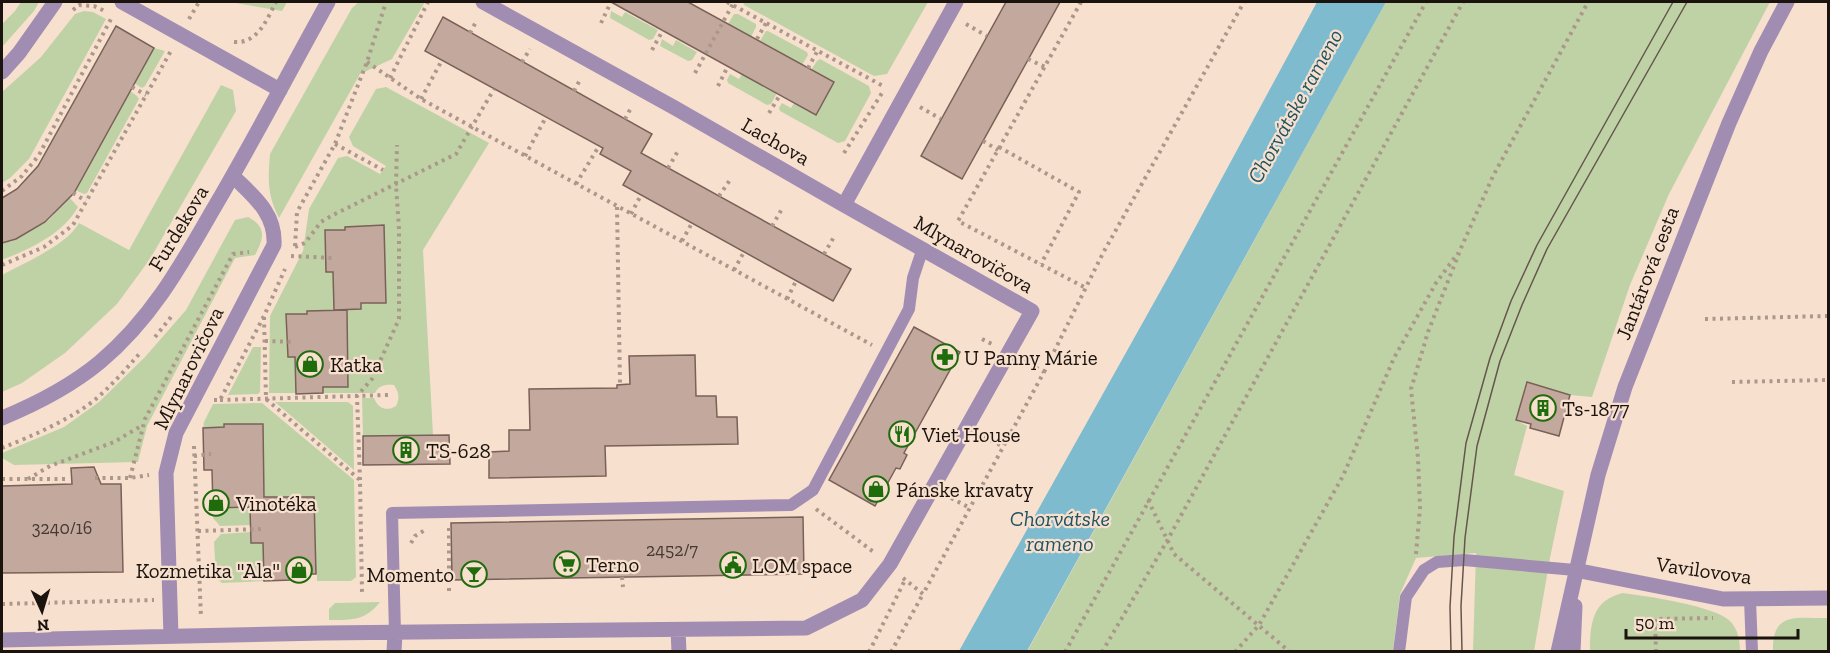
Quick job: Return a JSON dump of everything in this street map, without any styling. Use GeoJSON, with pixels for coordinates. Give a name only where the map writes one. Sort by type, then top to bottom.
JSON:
{"type":"FeatureCollection","features":[{"type":"Feature","properties":{"kind":"street"},"geometry":{"type":"LineString","coordinates":[[2,72],[20,53],[55,2]]}},
{"type":"Feature","properties":{"kind":"street"},"geometry":{"type":"LineString","coordinates":[[122,2],[280,90]]}},
{"type":"Feature","properties":{"kind":"street","name":"Furdekova"},"geometry":{"type":"LineString","coordinates":[[2,418],[36,403],[87,372],[131,333],[170,283],[233,176],[328,2]]}},
{"type":"Feature","properties":{"kind":"street","name":"Lachova"},"geometry":{"type":"LineString","coordinates":[[483,2],[844,205]]}},
{"type":"Feature","properties":{"kind":"street"},"geometry":{"type":"LineString","coordinates":[[844,205],[956,2]]}},
{"type":"Feature","properties":{"kind":"street","name":"Jantárová cesta"},"geometry":{"type":"LineString","coordinates":[[1558,651],[1598,475],[1625,387],[1729,123],[1761,51],[1787,2]]}},
{"type":"Feature","properties":{"kind":"street"},"geometry":{"type":"LineString","coordinates":[[233,176],[270,218],[274,237],[273,249]]}},
{"type":"Feature","properties":{"kind":"street","name":"Mlynarovičova"},"geometry":{"type":"LineString","coordinates":[[2,640],[806,628],[862,600],[890,564],[1032,311],[844,205]]}},
{"type":"Feature","properties":{"kind":"street","name":"Mlynarovičova"},"geometry":{"type":"LineString","coordinates":[[171,636],[166,473],[176,433],[273,249]]}},
{"type":"Feature","properties":{"kind":"street","name":"Jantárová cesta"},"geometry":{"type":"LineString","coordinates":[[1573,651],[1575,570]]}},
{"type":"Feature","properties":{"kind":"street","name":"Vavilovova"},"geometry":{"type":"LineString","coordinates":[[1575,570],[1724,599],[1828,598]]}},
{"type":"Feature","properties":{"kind":"street"},"geometry":{"type":"LineString","coordinates":[[678,630],[679,651]]}},
{"type":"Feature","properties":{"kind":"street"},"geometry":{"type":"LineString","coordinates":[[394,651],[395,633]]}},
{"type":"Feature","properties":{"kind":"lane"},"geometry":{"type":"LineString","coordinates":[[395,633],[392,513],[791,505],[813,490],[909,309],[913,278],[922,248]]}},
{"type":"Feature","properties":{"kind":"lane"},"geometry":{"type":"LineString","coordinates":[[1400,651],[1406,597],[1424,570],[1437,562],[1452,560],[1575,570]]}},
{"type":"Feature","properties":{"kind":"lane"},"geometry":{"type":"LineString","coordinates":[[1750,599],[1752,651]]}},
{"type":"Feature","properties":{"kind":"path"},"geometry":{"type":"LineString","coordinates":[[2,265],[44,247],[73,225],[200,2]]}},
{"type":"Feature","properties":{"kind":"path"},"geometry":{"type":"LineString","coordinates":[[227,41],[240,42],[250,39],[259,32],[276,2]]}},
{"type":"Feature","properties":{"kind":"path"},"geometry":{"type":"LineString","coordinates":[[220,399],[264,316],[295,247],[297,212],[335,144],[367,62],[386,2]]}},
{"type":"Feature","properties":{"kind":"path"},"geometry":{"type":"LineString","coordinates":[[390,78],[428,2]]}},
{"type":"Feature","properties":{"kind":"path"},"geometry":{"type":"LineString","coordinates":[[601,22],[611,2]]}},
{"type":"Feature","properties":{"kind":"path"},"geometry":{"type":"LineString","coordinates":[[727,2],[733,3],[885,87]]}},
{"type":"Feature","properties":{"kind":"path"},"geometry":{"type":"LineString","coordinates":[[1081,2],[958,221],[1086,288]]}},
{"type":"Feature","properties":{"kind":"path"},"geometry":{"type":"LineString","coordinates":[[1044,372],[1103,253],[1244,2]]}},
{"type":"Feature","properties":{"kind":"path"},"geometry":{"type":"LineString","coordinates":[[1065,651],[1426,2]]}},
{"type":"Feature","properties":{"kind":"path"},"geometry":{"type":"LineString","coordinates":[[1102,651],[1167,541],[1463,2]]}},
{"type":"Feature","properties":{"kind":"path"},"geometry":{"type":"LineString","coordinates":[[1424,570],[1416,558],[1419,508],[1418,458],[1411,389],[1428,332],[1461,248],[1493,176],[1588,2]]}},
{"type":"Feature","properties":{"kind":"path"},"geometry":{"type":"LineString","coordinates":[[694,73],[733,3]]}},
{"type":"Feature","properties":{"kind":"path"},"geometry":{"type":"LineString","coordinates":[[2,191],[22,177],[39,155],[113,16],[123,21]]}},
{"type":"Feature","properties":{"kind":"path"},"geometry":{"type":"LineString","coordinates":[[470,33],[477,20]]}},
{"type":"Feature","properties":{"kind":"path"},"geometry":{"type":"LineString","coordinates":[[757,39],[766,23]]}},
{"type":"Feature","properties":{"kind":"path"},"geometry":{"type":"LineString","coordinates":[[966,24],[987,36]]}},
{"type":"Feature","properties":{"kind":"path"},"geometry":{"type":"LineString","coordinates":[[652,50],[663,30]]}},
{"type":"Feature","properties":{"kind":"path"},"geometry":{"type":"LineString","coordinates":[[162,43],[172,48]]}},
{"type":"Feature","properties":{"kind":"path"},"geometry":{"type":"LineString","coordinates":[[522,62],[530,49]]}},
{"type":"Feature","properties":{"kind":"path"},"geometry":{"type":"LineString","coordinates":[[808,68],[818,51]]}},
{"type":"Feature","properties":{"kind":"path"},"geometry":{"type":"LineString","coordinates":[[1028,59],[1045,67]]}},
{"type":"Feature","properties":{"kind":"path"},"geometry":{"type":"LineString","coordinates":[[422,99],[442,60]]}},
{"type":"Feature","properties":{"kind":"path"},"geometry":{"type":"LineString","coordinates":[[367,62],[422,99],[886,353]]}},
{"type":"Feature","properties":{"kind":"path"},"geometry":{"type":"LineString","coordinates":[[718,86],[728,66]]}},
{"type":"Feature","properties":{"kind":"path"},"geometry":{"type":"LineString","coordinates":[[574,91],[581,78]]}},
{"type":"Feature","properties":{"kind":"path"},"geometry":{"type":"LineString","coordinates":[[844,153],[891,78]]}},
{"type":"Feature","properties":{"kind":"path"},"geometry":{"type":"LineString","coordinates":[[132,87],[146,95]]}},
{"type":"Feature","properties":{"kind":"path"},"geometry":{"type":"LineString","coordinates":[[130,478],[146,418],[233,254],[295,247],[305,243],[321,222],[456,154],[494,89]]}},
{"type":"Feature","properties":{"kind":"path"},"geometry":{"type":"LineString","coordinates":[[770,113],[780,95]]}},
{"type":"Feature","properties":{"kind":"path"},"geometry":{"type":"LineString","coordinates":[[625,118],[632,106]]}},
{"type":"Feature","properties":{"kind":"path"},"geometry":{"type":"LineString","coordinates":[[920,107],[941,119]]}},
{"type":"Feature","properties":{"kind":"path"},"geometry":{"type":"LineString","coordinates":[[525,156],[546,117]]}},
{"type":"Feature","properties":{"kind":"path"},"geometry":{"type":"LineString","coordinates":[[982,141],[1079,192],[1041,264]]}},
{"type":"Feature","properties":{"kind":"path"},"geometry":{"type":"LineString","coordinates":[[335,144],[383,170]]}},
{"type":"Feature","properties":{"kind":"path"},"geometry":{"type":"LineString","coordinates":[[362,592],[357,396],[372,379],[399,319],[397,144]]}},
{"type":"Feature","properties":{"kind":"path"},"geometry":{"type":"LineString","coordinates":[[576,184],[598,146]]}},
{"type":"Feature","properties":{"kind":"path"},"geometry":{"type":"LineString","coordinates":[[668,168],[678,151]]}},
{"type":"Feature","properties":{"kind":"path"},"geometry":{"type":"LineString","coordinates":[[719,196],[730,180]]}},
{"type":"Feature","properties":{"kind":"path"},"geometry":{"type":"LineString","coordinates":[[73,193],[86,201]]}},
{"type":"Feature","properties":{"kind":"path"},"geometry":{"type":"LineString","coordinates":[[631,214],[641,195]]}},
{"type":"Feature","properties":{"kind":"path"},"geometry":{"type":"LineString","coordinates":[[617,206],[620,384]]}},
{"type":"Feature","properties":{"kind":"path"},"geometry":{"type":"LineString","coordinates":[[772,226],[782,209]]}},
{"type":"Feature","properties":{"kind":"path"},"geometry":{"type":"LineString","coordinates":[[682,242],[692,223]]}},
{"type":"Feature","properties":{"kind":"path"},"geometry":{"type":"LineString","coordinates":[[824,254],[834,237]]}},
{"type":"Feature","properties":{"kind":"path"},"geometry":{"type":"LineString","coordinates":[[1235,651],[1259,625],[1343,476],[1394,358],[1436,282],[1461,248]]}},
{"type":"Feature","properties":{"kind":"path"},"geometry":{"type":"LineString","coordinates":[[734,270],[744,252]]}},
{"type":"Feature","properties":{"kind":"path"},"geometry":{"type":"LineString","coordinates":[[291,256],[334,258]]}},
{"type":"Feature","properties":{"kind":"path"},"geometry":{"type":"LineString","coordinates":[[787,299],[796,281]]}},
{"type":"Feature","properties":{"kind":"path"},"geometry":{"type":"LineString","coordinates":[[264,316],[266,399],[360,480]]}},
{"type":"Feature","properties":{"kind":"path"},"geometry":{"type":"LineString","coordinates":[[1705,320],[1828,316]]}},
{"type":"Feature","properties":{"kind":"path"},"geometry":{"type":"LineString","coordinates":[[265,341],[295,342]]}},
{"type":"Feature","properties":{"kind":"path"},"geometry":{"type":"LineString","coordinates":[[1732,382],[1828,380]]}},
{"type":"Feature","properties":{"kind":"path"},"geometry":{"type":"LineString","coordinates":[[210,401],[389,395]]}},
{"type":"Feature","properties":{"kind":"path"},"geometry":{"type":"LineString","coordinates":[[28,479],[50,466],[114,442],[144,424]]}},
{"type":"Feature","properties":{"kind":"path"},"geometry":{"type":"LineString","coordinates":[[193,436],[202,637]]}},
{"type":"Feature","properties":{"kind":"path"},"geometry":{"type":"LineString","coordinates":[[984,437],[1004,447]]}},
{"type":"Feature","properties":{"kind":"path"},"geometry":{"type":"LineString","coordinates":[[194,456],[211,454]]}},
{"type":"Feature","properties":{"kind":"path"},"geometry":{"type":"LineString","coordinates":[[2,479],[68,478]]}},
{"type":"Feature","properties":{"kind":"path"},"geometry":{"type":"LineString","coordinates":[[951,498],[970,508]]}},
{"type":"Feature","properties":{"kind":"path"},"geometry":{"type":"LineString","coordinates":[[1148,500],[1174,554],[1290,651]]}},
{"type":"Feature","properties":{"kind":"path"},"geometry":{"type":"LineString","coordinates":[[439,526],[449,525],[449,591]]}},
{"type":"Feature","properties":{"kind":"path"},"geometry":{"type":"LineString","coordinates":[[407,551],[415,536],[430,527]]}},
{"type":"Feature","properties":{"kind":"path"},"geometry":{"type":"LineString","coordinates":[[198,531],[262,529]]}},
{"type":"Feature","properties":{"kind":"path"},"geometry":{"type":"LineString","coordinates":[[622,577],[623,587]]}},
{"type":"Feature","properties":{"kind":"path"},"geometry":{"type":"LineString","coordinates":[[2,604],[170,599],[200,593]]}},
{"type":"Feature","properties":{"kind":"path"},"geometry":{"type":"LineString","coordinates":[[891,651],[923,594]]}},
{"type":"Feature","properties":{"kind":"path"},"geometry":{"type":"LineString","coordinates":[[1656,651],[1655,619],[1715,618]]}},
{"type":"Feature","properties":{"kind":"green space"},"geometry":{"type":"Polygon","coordinates":[[[21,2],[39,2],[34,11],[2,47],[2,24],[21,2]]]}},
{"type":"Feature","properties":{"kind":"green space"},"geometry":{"type":"Polygon","coordinates":[[[230,2],[287,2],[282,11],[230,2]]]}},
{"type":"Feature","properties":{"kind":"green space"},"geometry":{"type":"Polygon","coordinates":[[[359,2],[425,2],[392,59],[360,74],[279,218],[269,187],[270,154],[352,8],[359,2]]]}},
{"type":"Feature","properties":{"kind":"green space"},"geometry":{"type":"Polygon","coordinates":[[[743,2],[928,2],[887,74],[874,76],[744,5],[743,2]]]}},
{"type":"Feature","properties":{"kind":"green space"},"geometry":{"type":"Polygon","coordinates":[[[1386,2],[1770,2],[1669,194],[1630,285],[1592,397],[1570,395],[1526,383],[1516,420],[1527,426],[1514,475],[1564,491],[1534,651],[1473,651],[1476,553],[1416,558],[1400,594],[1393,651],[1027,652],[1386,2]]]}},
{"type":"Feature","properties":{"kind":"green space"},"geometry":{"type":"Polygon","coordinates":[[[84,11],[93,12],[106,19],[29,159],[2,183],[2,92],[41,57],[75,14],[84,11]]]}},
{"type":"Feature","properties":{"kind":"green space"},"geometry":{"type":"Polygon","coordinates":[[[611,11],[622,17],[625,12],[658,30],[653,39],[649,40],[610,18],[611,11]]]}},
{"type":"Feature","properties":{"kind":"green space"},"geometry":{"type":"Polygon","coordinates":[[[734,14],[756,24],[751,37],[728,24],[734,14]]]}},
{"type":"Feature","properties":{"kind":"green space"},"geometry":{"type":"Polygon","coordinates":[[[766,31],[807,52],[808,55],[802,65],[760,41],[766,31]]]}},
{"type":"Feature","properties":{"kind":"green space"},"geometry":{"type":"Polygon","coordinates":[[[662,39],[673,46],[676,40],[697,52],[692,60],[688,61],[660,46],[662,39]]]}},
{"type":"Feature","properties":{"kind":"green space"},"geometry":{"type":"Polygon","coordinates":[[[154,48],[165,51],[142,88],[134,83],[154,48]]]}},
{"type":"Feature","properties":{"kind":"green space"},"geometry":{"type":"Polygon","coordinates":[[[820,59],[869,86],[871,93],[845,141],[838,143],[780,111],[779,108],[782,103],[791,108],[794,103],[816,114],[834,83],[811,70],[820,59]]]}},
{"type":"Feature","properties":{"kind":"green space"},"geometry":{"type":"Polygon","coordinates":[[[730,74],[739,79],[742,74],[777,93],[771,104],[767,105],[728,83],[730,74]]]}},
{"type":"Feature","properties":{"kind":"green space"},"geometry":{"type":"Polygon","coordinates":[[[221,85],[233,90],[236,111],[150,259],[117,304],[65,353],[22,383],[2,392],[2,275],[55,246],[65,239],[79,223],[129,250],[221,85]]]}},
{"type":"Feature","properties":{"kind":"green space"},"geometry":{"type":"Polygon","coordinates":[[[386,87],[489,143],[423,250],[433,435],[363,436],[362,398],[374,398],[383,408],[392,408],[396,406],[398,398],[394,385],[383,386],[375,393],[269,393],[270,316],[303,251],[309,209],[338,158],[347,156],[380,174],[386,166],[353,146],[349,137],[376,89],[386,87]]]}},
{"type":"Feature","properties":{"kind":"green space"},"geometry":{"type":"Polygon","coordinates":[[[130,91],[139,99],[87,193],[75,190],[130,91]]]}},
{"type":"Feature","properties":{"kind":"green space"},"geometry":{"type":"Polygon","coordinates":[[[69,197],[78,207],[64,225],[45,240],[2,260],[2,243],[13,241],[49,220],[69,197]]]}},
{"type":"Feature","properties":{"kind":"green space"},"geometry":{"type":"Polygon","coordinates":[[[248,217],[261,229],[262,238],[258,249],[255,255],[235,258],[147,426],[138,462],[14,465],[2,458],[2,453],[64,427],[99,402],[145,357],[186,310],[235,220],[248,217]]]}},
{"type":"Feature","properties":{"kind":"green space"},"geometry":{"type":"Polygon","coordinates":[[[253,347],[261,347],[260,392],[258,394],[228,395],[253,347]]]}},
{"type":"Feature","properties":{"kind":"green space"},"geometry":{"type":"Polygon","coordinates":[[[275,402],[348,402],[353,406],[354,470],[275,402]]]}},
{"type":"Feature","properties":{"kind":"green space"},"geometry":{"type":"Polygon","coordinates":[[[262,403],[354,480],[356,577],[351,581],[317,581],[314,497],[275,497],[264,501],[263,424],[224,424],[224,427],[203,428],[213,404],[262,403]]]}},
{"type":"Feature","properties":{"kind":"green space"},"geometry":{"type":"Polygon","coordinates":[[[254,501],[254,525],[220,526],[213,518],[213,508],[240,507],[254,501]]]}},
{"type":"Feature","properties":{"kind":"green space"},"geometry":{"type":"Polygon","coordinates":[[[251,532],[251,543],[263,543],[264,581],[222,583],[216,578],[214,542],[221,534],[251,532]]]}},
{"type":"Feature","properties":{"kind":"green space"},"geometry":{"type":"Polygon","coordinates":[[[1623,593],[1680,602],[1722,616],[1735,628],[1740,651],[1590,651],[1595,614],[1605,601],[1623,593]]]}},
{"type":"Feature","properties":{"kind":"green space"},"geometry":{"type":"Polygon","coordinates":[[[380,602],[369,613],[358,618],[329,620],[329,609],[335,603],[380,602]]]}},
{"type":"Feature","properties":{"kind":"green space"},"geometry":{"type":"Polygon","coordinates":[[[1797,618],[1828,618],[1828,651],[1773,651],[1774,638],[1782,623],[1797,618]]]}},
{"type":"Feature","properties":{"kind":"water","name":"Chorvátske rameno"},"geometry":{"type":"Polygon","coordinates":[[[1317,2],[1386,2],[1027,651],[959,651],[1175,265],[1317,2]]]}},
{"type":"Feature","properties":{"kind":"building"},"geometry":{"type":"Polygon","coordinates":[[[611,2],[688,2],[834,82],[816,115],[611,2]]]}},
{"type":"Feature","properties":{"kind":"building"},"geometry":{"type":"Polygon","coordinates":[[[1006,2],[1060,2],[962,179],[921,156],[1006,2]]]}},
{"type":"Feature","properties":{"kind":"building"},"geometry":{"type":"Polygon","coordinates":[[[443,17],[652,134],[641,153],[851,269],[833,301],[623,185],[631,171],[600,154],[603,148],[425,51],[443,17]]]}},
{"type":"Feature","properties":{"kind":"building"},"geometry":{"type":"Polygon","coordinates":[[[116,26],[154,48],[74,193],[45,222],[16,239],[2,243],[2,198],[17,189],[38,166],[116,26]]]}},
{"type":"Feature","properties":{"kind":"building"},"geometry":{"type":"Polygon","coordinates":[[[384,225],[386,303],[361,303],[361,309],[334,310],[333,272],[326,272],[325,230],[384,225]]]}},
{"type":"Feature","properties":{"kind":"building"},"geometry":{"type":"Polygon","coordinates":[[[347,310],[348,387],[323,387],[323,393],[296,394],[295,357],[288,357],[286,314],[347,310]]]}},
{"type":"Feature","properties":{"kind":"building"},"geometry":{"type":"Polygon","coordinates":[[[914,327],[960,352],[904,453],[907,455],[900,469],[896,468],[875,506],[829,480],[914,327]]]}},
{"type":"Feature","properties":{"kind":"building"},"geometry":{"type":"Polygon","coordinates":[[[695,355],[696,396],[716,396],[717,417],[737,417],[738,444],[605,446],[606,476],[489,478],[489,452],[509,451],[509,430],[530,430],[529,389],[617,388],[617,385],[630,384],[629,356],[695,355]]]}},
{"type":"Feature","properties":{"kind":"building","name":"Ts-1877"},"geometry":{"type":"Polygon","coordinates":[[[1527,382],[1570,395],[1559,436],[1530,428],[1531,424],[1516,420],[1527,382]]]}},
{"type":"Feature","properties":{"kind":"building"},"geometry":{"type":"Polygon","coordinates":[[[224,424],[263,424],[264,497],[314,497],[316,574],[290,574],[291,580],[264,581],[263,543],[251,543],[250,507],[213,508],[212,470],[204,470],[203,428],[224,427],[224,424]]]}},
{"type":"Feature","properties":{"kind":"building","name":"TS-628"},"geometry":{"type":"Polygon","coordinates":[[[449,435],[450,464],[363,465],[363,436],[449,435]]]}},
{"type":"Feature","properties":{"kind":"building"},"geometry":{"type":"Polygon","coordinates":[[[94,467],[101,484],[121,484],[123,572],[2,573],[2,486],[72,484],[71,468],[94,467]]]}},
{"type":"Feature","properties":{"kind":"building"},"geometry":{"type":"Polygon","coordinates":[[[803,517],[804,574],[452,580],[451,523],[803,517]]]}},
{"type":"Feature","properties":{"kind":"tram line"},"geometry":{"type":"LineString","coordinates":[[1451,652],[1450,607],[1454,537],[1466,443],[1490,358],[1511,301],[1537,245],[1673,2]]}},
{"type":"Feature","properties":{"kind":"tram line"},"geometry":{"type":"LineString","coordinates":[[1462,652],[1461,606],[1465,538],[1477,446],[1500,361],[1547,249],[1687,2]]}},
{"type":"Feature","properties":{"kind":"place","name":"U Panny Márie"},"geometry":{"type":"Point","coordinates":[945,357]}},
{"type":"Feature","properties":{"kind":"place","name":"Katka"},"geometry":{"type":"Point","coordinates":[310,364]}},
{"type":"Feature","properties":{"kind":"place","name":"Ts-1877"},"geometry":{"type":"Point","coordinates":[1543,408]}},
{"type":"Feature","properties":{"kind":"place","name":"Viet House"},"geometry":{"type":"Point","coordinates":[902,434]}},
{"type":"Feature","properties":{"kind":"place","name":"TS-628"},"geometry":{"type":"Point","coordinates":[406,450]}},
{"type":"Feature","properties":{"kind":"place","name":"Pánske kravaty"},"geometry":{"type":"Point","coordinates":[876,489]}},
{"type":"Feature","properties":{"kind":"place","name":"Vinotéka"},"geometry":{"type":"Point","coordinates":[216,503]}},
{"type":"Feature","properties":{"kind":"place","name":"Terno"},"geometry":{"type":"Point","coordinates":[567,564]}},
{"type":"Feature","properties":{"kind":"place","name":"LOM space"},"geometry":{"type":"Point","coordinates":[733,565]}},
{"type":"Feature","properties":{"kind":"place","name":"Kozmetika \"Ala\""},"geometry":{"type":"Point","coordinates":[299,570]}},
{"type":"Feature","properties":{"kind":"place","name":"Momento"},"geometry":{"type":"Point","coordinates":[474,574]}}]}
